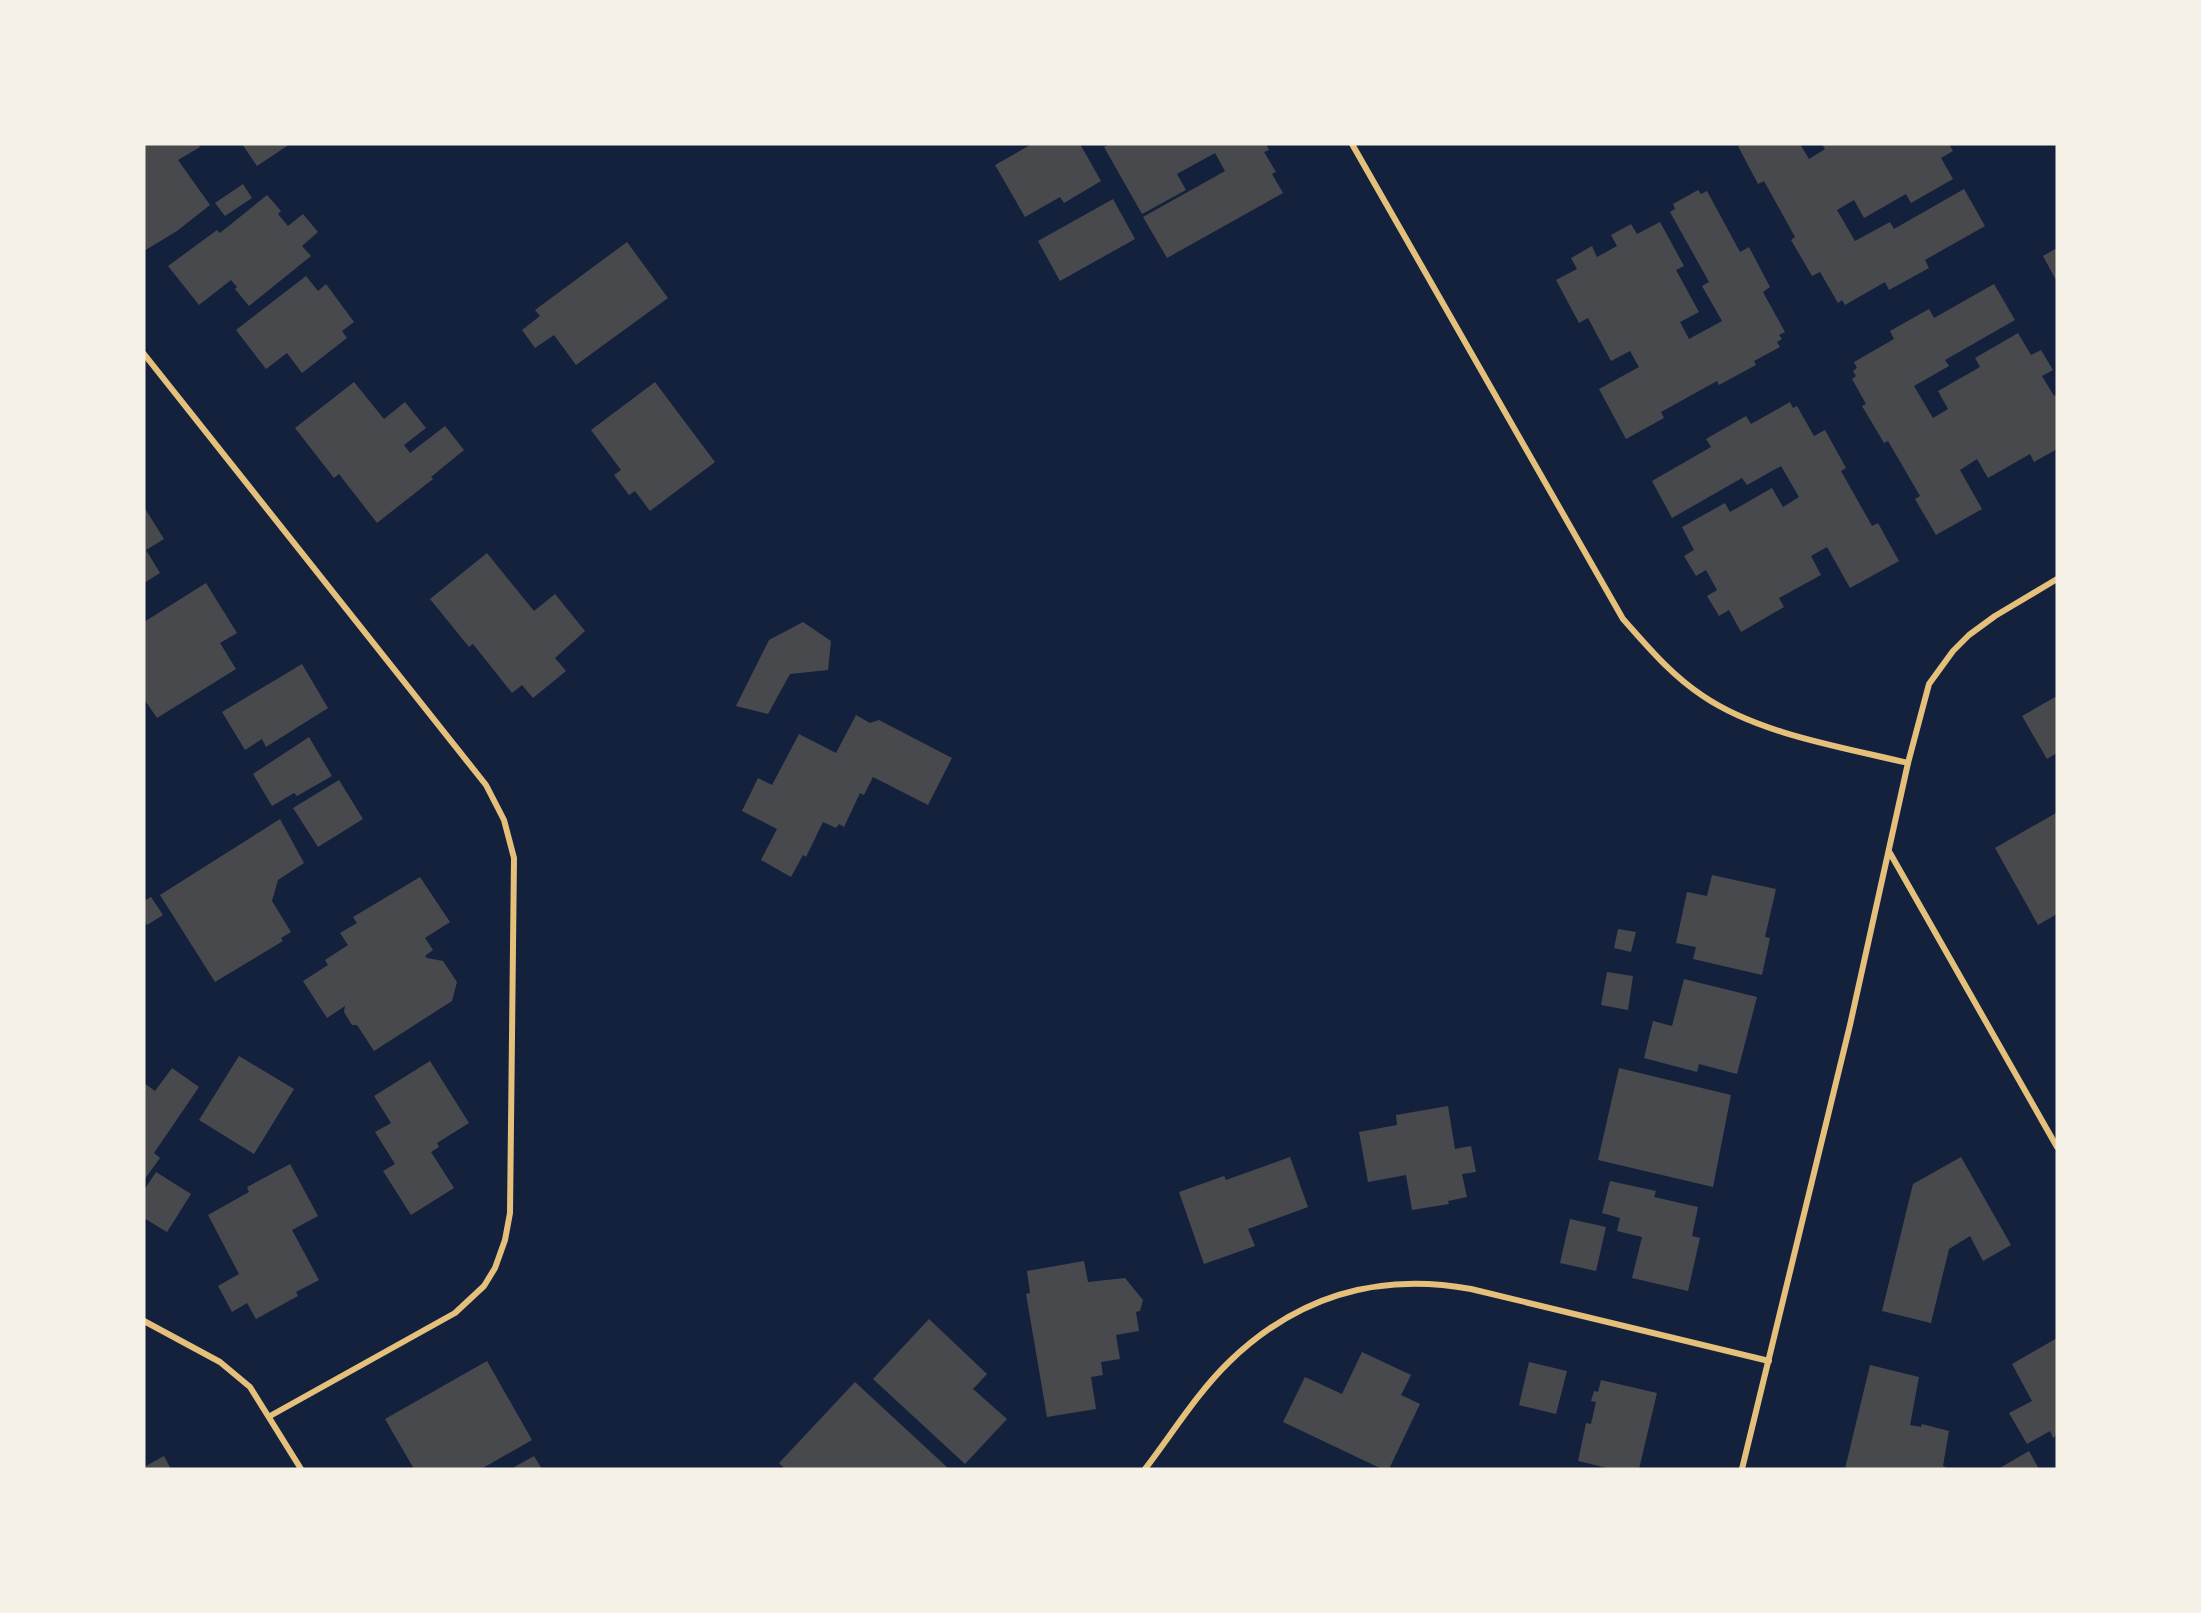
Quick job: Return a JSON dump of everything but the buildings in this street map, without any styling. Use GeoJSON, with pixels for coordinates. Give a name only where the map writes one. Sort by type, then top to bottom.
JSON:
{"type":"FeatureCollection","features":[{"type":"Feature","properties":{"kind":"street"},"geometry":{"type":"LineString","coordinates":[[1352,144],[1623,619],[1661,662],[1722,708],[1781,731],[1908,763]]}},
{"type":"Feature","properties":{"kind":"street"},"geometry":{"type":"LineString","coordinates":[[144,354],[486,785],[504,820],[514,858],[510,1213],[505,1239],[495,1268],[484,1286],[455,1312],[270,1416]]}},
{"type":"Feature","properties":{"kind":"street"},"geometry":{"type":"LineString","coordinates":[[1742,1469],[1890,854],[1908,763],[1929,684],[1945,660],[1969,635],[1995,616],[2057,579]]}},
{"type":"Feature","properties":{"kind":"street"},"geometry":{"type":"LineString","coordinates":[[1890,854],[2057,1147]]}},
{"type":"Feature","properties":{"kind":"street"},"geometry":{"type":"LineString","coordinates":[[1145,1469],[1229,1362],[1268,1330],[1327,1298],[1369,1285],[1436,1282],[1769,1361]]}},
{"type":"Feature","properties":{"kind":"street"},"geometry":{"type":"LineString","coordinates":[[144,1321],[220,1362],[250,1387],[301,1469]]}}]}
